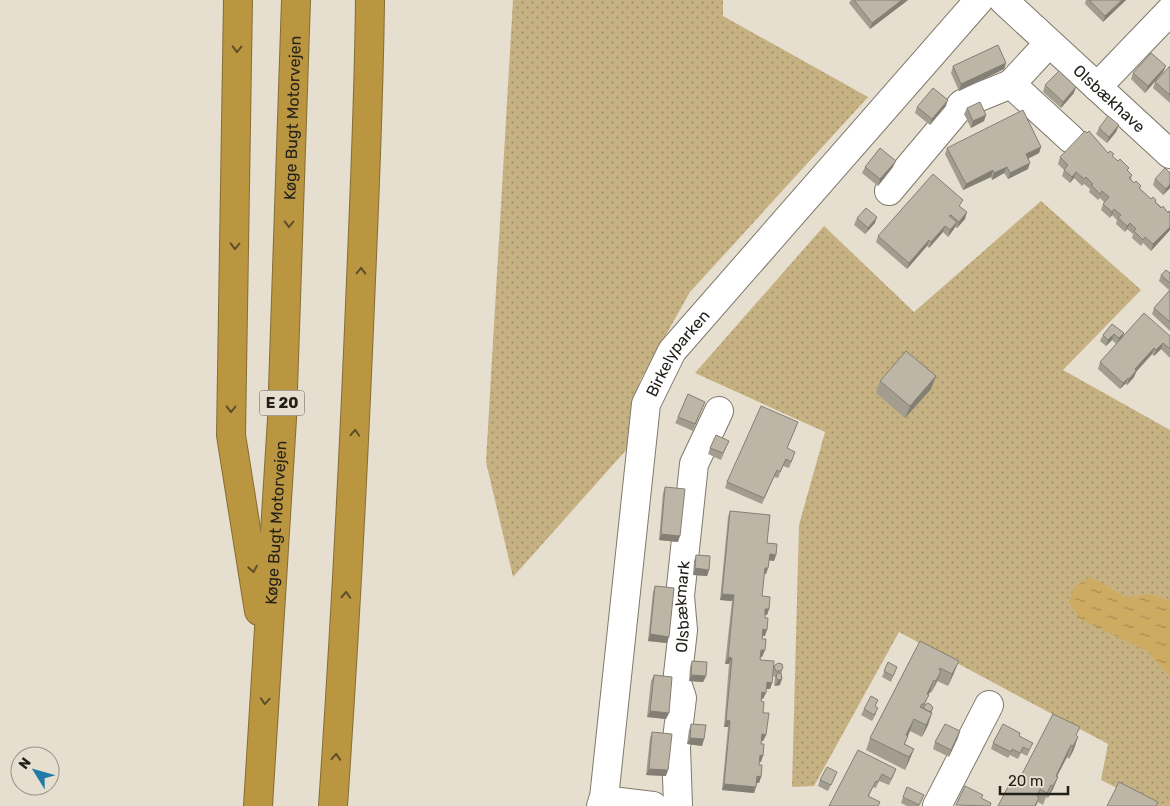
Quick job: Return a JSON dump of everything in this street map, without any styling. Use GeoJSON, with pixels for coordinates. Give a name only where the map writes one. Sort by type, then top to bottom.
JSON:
{"type":"FeatureCollection","features":[{"type":"Feature","properties":{"kind":"highway"},"geometry":{"type":"LineString","coordinates":[[238,0],[231,435],[268,663]]}},
{"type":"Feature","properties":{"kind":"highway","name":"Køge Bugt Motorvejen"},"geometry":{"type":"LineString","coordinates":[[258,806],[282,419],[296,0]]}},
{"type":"Feature","properties":{"kind":"highway"},"geometry":{"type":"LineString","coordinates":[[332,806],[356,413],[369,76],[370,0]]}},
{"type":"Feature","properties":{"kind":"highway"},"geometry":{"type":"LineString","coordinates":[[369,76],[386,0]]}},
{"type":"Feature","properties":{"kind":"street","name":"Birkelyparken"},"geometry":{"type":"LineString","coordinates":[[602,803],[646,404],[672,351],[979,0]]}},
{"type":"Feature","properties":{"kind":"street","name":"Olsbækhave"},"geometry":{"type":"LineString","coordinates":[[1003,0],[1170,154]]}},
{"type":"Feature","properties":{"kind":"street"},"geometry":{"type":"LineString","coordinates":[[1097,87],[1170,10]]}},
{"type":"Feature","properties":{"kind":"street"},"geometry":{"type":"LineString","coordinates":[[889,191],[962,104],[1011,84],[1049,43]]}},
{"type":"Feature","properties":{"kind":"street"},"geometry":{"type":"LineString","coordinates":[[1011,84],[1071,138]]}},
{"type":"Feature","properties":{"kind":"street","name":"Olsbækmark"},"geometry":{"type":"LineString","coordinates":[[678,806],[676,747],[682,698],[677,684],[683,630],[680,596],[694,464],[719,411]]}},
{"type":"Feature","properties":{"kind":"street"},"geometry":{"type":"LineString","coordinates":[[937,806],[989,705]]}},
{"type":"Feature","properties":{"kind":"street"},"geometry":{"type":"LineString","coordinates":[[602,803],[653,806]]}},
{"type":"Feature","properties":{"kind":"shaded area"},"geometry":{"type":"Polygon","coordinates":[[[513,0],[723,0],[723,16],[868,97],[690,292],[640,381],[627,449],[513,577],[486,462],[513,0]]]}},
{"type":"Feature","properties":{"kind":"shaded area"},"geometry":{"type":"Polygon","coordinates":[[[1041,201],[1141,290],[1063,370],[1170,430],[1170,806],[1153,806],[1101,780],[1108,744],[899,632],[814,786],[792,787],[799,525],[825,432],[695,373],[824,226],[914,312],[1041,201]]]}},
{"type":"Feature","properties":{"kind":"water"},"geometry":{"type":"Polygon","coordinates":[[[1091,577],[1126,597],[1152,594],[1170,601],[1170,677],[1147,651],[1080,619],[1069,602],[1075,586],[1091,577]]]}},
{"type":"Feature","properties":{"kind":"building"},"geometry":{"type":"Polygon","coordinates":[[[854,0],[902,0],[872,23],[854,0]]]}},
{"type":"Feature","properties":{"kind":"building"},"geometry":{"type":"Polygon","coordinates":[[[1089,0],[1122,0],[1105,16],[1089,0]]]}},
{"type":"Feature","properties":{"kind":"building"},"geometry":{"type":"Polygon","coordinates":[[[998,45],[1006,63],[961,84],[953,66],[998,45]]]}},
{"type":"Feature","properties":{"kind":"building"},"geometry":{"type":"Polygon","coordinates":[[[1151,53],[1166,66],[1148,86],[1133,73],[1151,53]]]}},
{"type":"Feature","properties":{"kind":"building"},"geometry":{"type":"Polygon","coordinates":[[[1170,66],[1170,95],[1155,82],[1170,66]]]}},
{"type":"Feature","properties":{"kind":"building"},"geometry":{"type":"Polygon","coordinates":[[[1059,71],[1076,87],[1063,102],[1045,85],[1059,71]]]}},
{"type":"Feature","properties":{"kind":"building"},"geometry":{"type":"Polygon","coordinates":[[[933,88],[948,100],[932,119],[917,107],[933,88]]]}},
{"type":"Feature","properties":{"kind":"building"},"geometry":{"type":"Polygon","coordinates":[[[980,102],[986,115],[973,121],[967,108],[980,102]]]}},
{"type":"Feature","properties":{"kind":"building"},"geometry":{"type":"Polygon","coordinates":[[[1023,110],[1041,147],[1026,154],[1030,163],[1010,173],[1007,167],[994,173],[993,170],[966,184],[947,148],[1023,110]]]}},
{"type":"Feature","properties":{"kind":"building"},"geometry":{"type":"Polygon","coordinates":[[[1108,116],[1119,125],[1109,137],[1099,128],[1108,116]]]}},
{"type":"Feature","properties":{"kind":"building"},"geometry":{"type":"Polygon","coordinates":[[[1085,131],[1087,133],[1089,131],[1108,153],[1110,151],[1114,154],[1112,156],[1118,161],[1120,159],[1129,168],[1127,170],[1132,175],[1129,178],[1141,186],[1139,188],[1151,199],[1153,197],[1161,208],[1163,206],[1168,213],[1170,212],[1170,227],[1153,244],[1145,237],[1143,240],[1134,231],[1136,229],[1130,223],[1127,226],[1118,218],[1121,215],[1114,209],[1112,212],[1103,204],[1109,197],[1102,191],[1100,194],[1086,177],[1084,179],[1076,172],[1072,177],[1064,170],[1068,165],[1060,157],[1085,131]]]}},
{"type":"Feature","properties":{"kind":"building"},"geometry":{"type":"Polygon","coordinates":[[[880,148],[896,161],[880,179],[865,167],[880,148]]]}},
{"type":"Feature","properties":{"kind":"building"},"geometry":{"type":"Polygon","coordinates":[[[1165,168],[1170,173],[1170,184],[1166,189],[1155,179],[1165,168]]]}},
{"type":"Feature","properties":{"kind":"building"},"geometry":{"type":"Polygon","coordinates":[[[933,174],[963,200],[959,206],[967,212],[959,222],[951,215],[949,216],[957,222],[950,230],[945,226],[931,242],[929,240],[909,263],[878,236],[933,174]]]}},
{"type":"Feature","properties":{"kind":"building"},"geometry":{"type":"Polygon","coordinates":[[[866,208],[877,217],[868,228],[857,218],[866,208]]]}},
{"type":"Feature","properties":{"kind":"building"},"geometry":{"type":"Polygon","coordinates":[[[1166,270],[1170,273],[1170,283],[1161,275],[1166,270]]]}},
{"type":"Feature","properties":{"kind":"building"},"geometry":{"type":"Polygon","coordinates":[[[1170,290],[1170,322],[1154,308],[1170,290]]]}},
{"type":"Feature","properties":{"kind":"building"},"geometry":{"type":"Polygon","coordinates":[[[1144,313],[1170,336],[1170,349],[1163,343],[1156,350],[1154,348],[1135,369],[1136,371],[1129,379],[1123,383],[1100,362],[1144,313]]]}},
{"type":"Feature","properties":{"kind":"building"},"geometry":{"type":"Polygon","coordinates":[[[1112,324],[1124,333],[1119,338],[1114,334],[1108,340],[1103,335],[1112,324]]]}},
{"type":"Feature","properties":{"kind":"building"},"geometry":{"type":"Polygon","coordinates":[[[906,351],[936,376],[910,406],[880,381],[906,351]]]}},
{"type":"Feature","properties":{"kind":"building"},"geometry":{"type":"Polygon","coordinates":[[[688,394],[705,402],[695,424],[678,417],[688,394]]]}},
{"type":"Feature","properties":{"kind":"building"},"geometry":{"type":"Polygon","coordinates":[[[761,406],[798,422],[787,448],[795,452],[791,462],[786,459],[780,472],[777,470],[764,498],[727,482],[761,406]]]}},
{"type":"Feature","properties":{"kind":"building"},"geometry":{"type":"Polygon","coordinates":[[[716,435],[729,441],[723,453],[710,448],[716,435]]]}},
{"type":"Feature","properties":{"kind":"building"},"geometry":{"type":"Polygon","coordinates":[[[665,487],[685,489],[680,536],[661,534],[665,487]]]}},
{"type":"Feature","properties":{"kind":"building"},"geometry":{"type":"Polygon","coordinates":[[[730,511],[770,515],[767,543],[777,544],[776,555],[770,554],[768,568],[765,568],[762,596],[770,597],[769,609],[765,609],[765,618],[768,618],[767,630],[763,629],[762,639],[766,639],[765,650],[761,650],[760,660],[774,661],[772,683],[767,682],[766,693],[762,692],[761,701],[764,702],[763,713],[769,713],[766,735],[762,734],[761,744],[764,744],[763,756],[760,755],[759,765],[762,765],[761,777],[757,776],[756,787],[724,784],[730,721],[726,720],[732,658],[728,657],[734,595],[722,594],[730,511]]]}},
{"type":"Feature","properties":{"kind":"building"},"geometry":{"type":"Polygon","coordinates":[[[696,555],[710,556],[709,570],[695,568],[696,555]]]}},
{"type":"Feature","properties":{"kind":"building"},"geometry":{"type":"Polygon","coordinates":[[[655,586],[674,588],[669,637],[650,634],[655,586]]]}},
{"type":"Feature","properties":{"kind":"building"},"geometry":{"type":"Polygon","coordinates":[[[920,641],[959,661],[952,674],[940,668],[939,670],[941,671],[936,681],[934,680],[927,694],[929,695],[920,707],[932,713],[926,725],[914,719],[906,735],[908,736],[904,744],[914,749],[909,757],[870,738],[920,641]]]}},
{"type":"Feature","properties":{"kind":"building"},"geometry":{"type":"Polygon","coordinates":[[[692,661],[707,662],[706,676],[691,675],[692,661]]]}},
{"type":"Feature","properties":{"kind":"building"},"geometry":{"type":"Polygon","coordinates":[[[888,662],[897,667],[893,676],[884,671],[888,662]]]}},
{"type":"Feature","properties":{"kind":"building"},"geometry":{"type":"Polygon","coordinates":[[[778,663],[782,664],[783,668],[780,671],[776,671],[774,666],[778,663]]]}},
{"type":"Feature","properties":{"kind":"building"},"geometry":{"type":"Polygon","coordinates":[[[777,673],[781,673],[782,679],[778,680],[776,678],[777,673]]]}},
{"type":"Feature","properties":{"kind":"building"},"geometry":{"type":"Polygon","coordinates":[[[654,675],[672,677],[669,713],[650,711],[654,675]]]}},
{"type":"Feature","properties":{"kind":"building"},"geometry":{"type":"Polygon","coordinates":[[[871,696],[878,700],[875,706],[878,708],[874,715],[864,709],[871,696]]]}},
{"type":"Feature","properties":{"kind":"building"},"geometry":{"type":"Polygon","coordinates":[[[928,703],[933,708],[930,712],[923,708],[928,703]]]}},
{"type":"Feature","properties":{"kind":"building"},"geometry":{"type":"Polygon","coordinates":[[[1053,714],[1080,727],[1076,735],[1078,737],[1073,746],[1071,745],[1053,786],[1051,785],[1047,793],[1040,789],[1035,806],[998,806],[1014,775],[1020,778],[1053,714]]]}},
{"type":"Feature","properties":{"kind":"building"},"geometry":{"type":"Polygon","coordinates":[[[691,724],[706,725],[704,739],[690,738],[691,724]]]}},
{"type":"Feature","properties":{"kind":"building"},"geometry":{"type":"Polygon","coordinates":[[[945,724],[960,731],[951,750],[935,742],[945,724]]]}},
{"type":"Feature","properties":{"kind":"building"},"geometry":{"type":"Polygon","coordinates":[[[1003,724],[1020,733],[1019,736],[1033,743],[1029,750],[1023,747],[1020,753],[1012,749],[1011,752],[993,743],[1003,724]]]}},
{"type":"Feature","properties":{"kind":"building"},"geometry":{"type":"Polygon","coordinates":[[[652,732],[672,734],[668,770],[649,769],[652,732]]]}},
{"type":"Feature","properties":{"kind":"building"},"geometry":{"type":"Polygon","coordinates":[[[858,750],[896,769],[891,779],[882,774],[868,796],[880,802],[878,806],[829,806],[858,750]]]}},
{"type":"Feature","properties":{"kind":"building"},"geometry":{"type":"Polygon","coordinates":[[[827,767],[837,772],[831,785],[820,780],[827,767]]]}},
{"type":"Feature","properties":{"kind":"building"},"geometry":{"type":"Polygon","coordinates":[[[1119,782],[1158,802],[1156,806],[1107,806],[1119,782]]]}},
{"type":"Feature","properties":{"kind":"building"},"geometry":{"type":"Polygon","coordinates":[[[965,786],[983,795],[981,798],[991,803],[990,806],[956,805],[965,786]]]}},
{"type":"Feature","properties":{"kind":"building"},"geometry":{"type":"Polygon","coordinates":[[[907,787],[924,795],[919,805],[903,797],[907,787]]]}}]}
